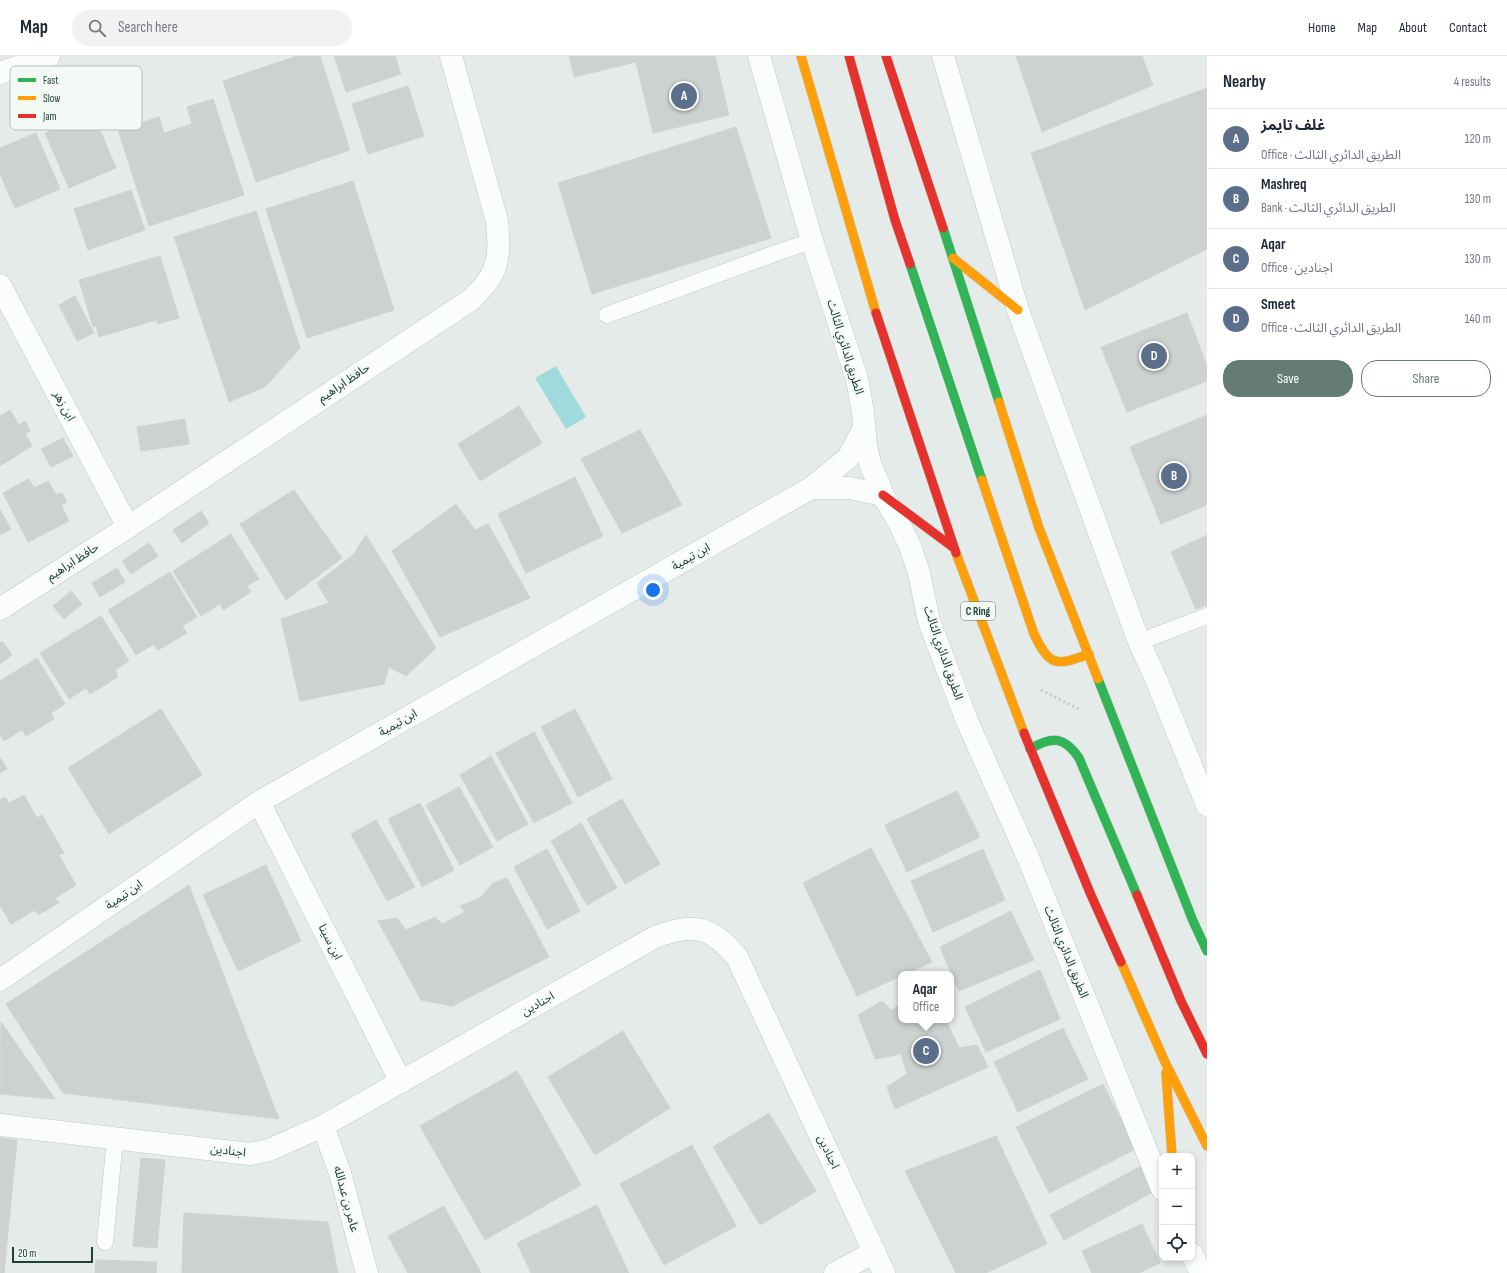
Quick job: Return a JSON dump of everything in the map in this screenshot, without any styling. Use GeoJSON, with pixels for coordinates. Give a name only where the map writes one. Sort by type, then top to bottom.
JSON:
{"type":"FeatureCollection","features":[{"type":"Feature","properties":{"kind":"highway","name":"C Ring"},"geometry":{"type":"LineString","coordinates":[[801,56],[868,288],[954,548],[1030,749],[1091,895],[1164,1062],[1207,1146]]}},
{"type":"Feature","properties":{"kind":"highway"},"geometry":{"type":"LineString","coordinates":[[849,56],[895,220],[1034,634],[1044,652],[1053,661],[1065,663],[1089,654]]}},
{"type":"Feature","properties":{"kind":"highway"},"geometry":{"type":"LineString","coordinates":[[886,56],[953,258],[1039,528],[1193,921],[1207,950]]}},
{"type":"Feature","properties":{"kind":"highway"},"geometry":{"type":"LineString","coordinates":[[953,258],[1018,310]]}},
{"type":"Feature","properties":{"kind":"highway"},"geometry":{"type":"LineString","coordinates":[[883,495],[954,548]]}},
{"type":"Feature","properties":{"kind":"highway"},"geometry":{"type":"LineString","coordinates":[[1030,749],[1041,742],[1051,739],[1060,739],[1072,747],[1079,758],[1181,1002],[1207,1054]]}},
{"type":"Feature","properties":{"kind":"highway"},"geometry":{"type":"LineString","coordinates":[[1193,921],[1207,935]]}},
{"type":"Feature","properties":{"kind":"highway"},"geometry":{"type":"LineString","coordinates":[[1164,1062],[1172,1153]]}},
{"type":"Feature","properties":{"kind":"street"},"geometry":{"type":"LineString","coordinates":[[20,66],[49,56]]}},
{"type":"Feature","properties":{"kind":"street","name":"حافظ ابراهيم"},"geometry":{"type":"LineString","coordinates":[[0,609],[128,527],[472,298],[488,282],[496,265],[499,245],[497,221],[451,56]]}},
{"type":"Feature","properties":{"kind":"street","name":"الطريق الدائري الثالث"},"geometry":{"type":"LineString","coordinates":[[759,56],[812,241],[857,379],[870,463],[883,495],[910,546],[919,573],[929,621],[967,721],[1026,855],[1159,1182]]}},
{"type":"Feature","properties":{"kind":"street"},"geometry":{"type":"LineString","coordinates":[[943,56],[1018,310],[1139,642],[1156,679],[1207,804]]}},
{"type":"Feature","properties":{"kind":"street"},"geometry":{"type":"LineString","coordinates":[[0,73],[10,70]]}},
{"type":"Feature","properties":{"kind":"street","name":"ابن زهر"},"geometry":{"type":"LineString","coordinates":[[0,285],[128,527]]}},
{"type":"Feature","properties":{"kind":"street","name":"ابن تيمية"},"geometry":{"type":"LineString","coordinates":[[0,980],[259,802],[811,488],[848,458],[864,428]]}},
{"type":"Feature","properties":{"kind":"street","name":"ابن تيمية"},"geometry":{"type":"LineString","coordinates":[[811,488],[848,488],[883,495]]}},
{"type":"Feature","properties":{"kind":"street","name":"ابن سينا"},"geometry":{"type":"LineString","coordinates":[[259,802],[401,1082]]}},
{"type":"Feature","properties":{"kind":"street","name":"اجنادين"},"geometry":{"type":"LineString","coordinates":[[0,1125],[250,1154],[269,1150],[323,1126],[655,937],[671,931],[689,929],[708,931],[724,942],[737,957],[884,1273]]}},
{"type":"Feature","properties":{"kind":"street","name":"عامر بن عبدالله"},"geometry":{"type":"LineString","coordinates":[[323,1126],[340,1173],[367,1273]]}},
{"type":"Feature","properties":{"kind":"street"},"geometry":{"type":"LineString","coordinates":[[835,1273],[875,1252]]}},
{"type":"Feature","properties":{"kind":"street"},"geometry":{"type":"LineString","coordinates":[[1195,1260],[1202,1273]]}},
{"type":"Feature","properties":{"kind":"lane"},"geometry":{"type":"LineString","coordinates":[[607,315],[812,241]]}},
{"type":"Feature","properties":{"kind":"lane"},"geometry":{"type":"LineString","coordinates":[[1139,642],[1207,616]]}},
{"type":"Feature","properties":{"kind":"lane"},"geometry":{"type":"LineString","coordinates":[[105,1242],[115,1139]]}},
{"type":"Feature","properties":{"kind":"path"},"geometry":{"type":"LineString","coordinates":[[1041,690],[1079,709]]}},
{"type":"Feature","properties":{"kind":"water"},"geometry":{"type":"Polygon","coordinates":[[[556,366],[586,417],[566,429],[535,378],[556,366]]]}},
{"type":"Feature","properties":{"kind":"building"},"geometry":{"type":"Polygon","coordinates":[[[297,56],[320,56],[350,150],[256,182],[223,81],[297,56]]]}},
{"type":"Feature","properties":{"kind":"building"},"geometry":{"type":"Polygon","coordinates":[[[334,56],[395,56],[401,74],[346,92],[334,56]]]}},
{"type":"Feature","properties":{"kind":"building"},"geometry":{"type":"Polygon","coordinates":[[[569,56],[715,56],[729,115],[653,133],[636,62],[574,77],[569,56]]]}},
{"type":"Feature","properties":{"kind":"building"},"geometry":{"type":"Polygon","coordinates":[[[1016,56],[1142,56],[1153,85],[1042,132],[1016,56]]]}},
{"type":"Feature","properties":{"kind":"building"},"geometry":{"type":"Polygon","coordinates":[[[408,86],[424,136],[368,154],[352,104],[408,86]]]}},
{"type":"Feature","properties":{"kind":"building"},"geometry":{"type":"Polygon","coordinates":[[[1207,88],[1207,249],[1085,310],[1031,153],[1207,88]]]}},
{"type":"Feature","properties":{"kind":"building"},"geometry":{"type":"Polygon","coordinates":[[[213,99],[244,195],[149,226],[118,130],[142,130],[142,122],[159,117],[164,133],[192,124],[187,107],[213,99]]]}},
{"type":"Feature","properties":{"kind":"building"},"geometry":{"type":"Polygon","coordinates":[[[736,127],[771,238],[592,294],[558,183],[736,127]]]}},
{"type":"Feature","properties":{"kind":"building"},"geometry":{"type":"Polygon","coordinates":[[[52,130],[100,130],[116,168],[69,188],[45,133],[52,130]]]}},
{"type":"Feature","properties":{"kind":"building"},"geometry":{"type":"Polygon","coordinates":[[[36,133],[60,189],[15,208],[0,174],[0,148],[36,133]]]}},
{"type":"Feature","properties":{"kind":"building"},"geometry":{"type":"Polygon","coordinates":[[[353,181],[394,310],[307,338],[266,209],[353,181]]]}},
{"type":"Feature","properties":{"kind":"building"},"geometry":{"type":"Polygon","coordinates":[[[131,190],[145,230],[88,250],[74,209],[131,190]]]}},
{"type":"Feature","properties":{"kind":"building"},"geometry":{"type":"Polygon","coordinates":[[[256,211],[300,348],[265,387],[229,402],[174,237],[256,211]]]}},
{"type":"Feature","properties":{"kind":"building"},"geometry":{"type":"Polygon","coordinates":[[[160,256],[179,318],[158,324],[156,320],[99,337],[96,326],[93,327],[79,280],[160,256]]]}},
{"type":"Feature","properties":{"kind":"building"},"geometry":{"type":"Polygon","coordinates":[[[75,296],[94,333],[77,341],[59,305],[75,296]]]}},
{"type":"Feature","properties":{"kind":"building"},"geometry":{"type":"Polygon","coordinates":[[[1187,313],[1207,366],[1207,381],[1127,412],[1101,347],[1187,313]]]}},
{"type":"Feature","properties":{"kind":"building"},"geometry":{"type":"Polygon","coordinates":[[[519,406],[542,443],[480,481],[458,444],[519,406]]]}},
{"type":"Feature","properties":{"kind":"building"},"geometry":{"type":"Polygon","coordinates":[[[10,410],[19,425],[25,421],[30,431],[25,434],[32,446],[0,466],[0,416],[10,410]]]}},
{"type":"Feature","properties":{"kind":"building"},"geometry":{"type":"Polygon","coordinates":[[[1207,415],[1207,505],[1161,524],[1130,447],[1207,415]]]}},
{"type":"Feature","properties":{"kind":"building"},"geometry":{"type":"Polygon","coordinates":[[[185,419],[189,444],[141,451],[137,427],[185,419]]]}},
{"type":"Feature","properties":{"kind":"building"},"geometry":{"type":"Polygon","coordinates":[[[640,430],[682,505],[622,533],[581,459],[640,430]]]}},
{"type":"Feature","properties":{"kind":"building"},"geometry":{"type":"Polygon","coordinates":[[[63,438],[73,456],[51,467],[41,449],[63,438]]]}},
{"type":"Feature","properties":{"kind":"building"},"geometry":{"type":"Polygon","coordinates":[[[575,477],[603,536],[526,573],[498,514],[575,477]]]}},
{"type":"Feature","properties":{"kind":"building"},"geometry":{"type":"Polygon","coordinates":[[[29,479],[34,488],[48,481],[56,495],[62,493],[67,502],[61,505],[69,521],[28,542],[3,493],[29,479]]]}},
{"type":"Feature","properties":{"kind":"building"},"geometry":{"type":"Polygon","coordinates":[[[294,490],[342,558],[286,600],[240,524],[294,490]]]}},
{"type":"Feature","properties":{"kind":"building"},"geometry":{"type":"Polygon","coordinates":[[[456,504],[475,530],[488,524],[530,598],[440,637],[392,551],[456,504]]]}},
{"type":"Feature","properties":{"kind":"building"},"geometry":{"type":"Polygon","coordinates":[[[0,510],[11,529],[0,535],[0,510]]]}},
{"type":"Feature","properties":{"kind":"building"},"geometry":{"type":"Polygon","coordinates":[[[201,511],[209,523],[182,543],[173,530],[201,511]]]}},
{"type":"Feature","properties":{"kind":"building"},"geometry":{"type":"Polygon","coordinates":[[[231,534],[259,579],[247,586],[251,592],[223,610],[220,604],[201,616],[173,571],[231,534]]]}},
{"type":"Feature","properties":{"kind":"building"},"geometry":{"type":"Polygon","coordinates":[[[366,535],[436,648],[406,676],[389,667],[384,684],[300,701],[281,619],[329,603],[317,583],[353,555],[366,535]]]}},
{"type":"Feature","properties":{"kind":"building"},"geometry":{"type":"Polygon","coordinates":[[[1207,535],[1207,605],[1196,609],[1171,552],[1207,535]]]}},
{"type":"Feature","properties":{"kind":"building"},"geometry":{"type":"Polygon","coordinates":[[[149,543],[158,556],[131,574],[122,561],[149,543]]]}},
{"type":"Feature","properties":{"kind":"building"},"geometry":{"type":"Polygon","coordinates":[[[117,568],[125,582],[100,597],[92,583],[117,568]]]}},
{"type":"Feature","properties":{"kind":"building"},"geometry":{"type":"Polygon","coordinates":[[[170,572],[197,617],[182,626],[187,633],[158,650],[154,644],[136,655],[108,610],[170,572]]]}},
{"type":"Feature","properties":{"kind":"building"},"geometry":{"type":"Polygon","coordinates":[[[71,591],[82,604],[64,619],[53,606],[71,591]]]}},
{"type":"Feature","properties":{"kind":"building"},"geometry":{"type":"Polygon","coordinates":[[[101,616],[129,661],[115,670],[118,677],[90,694],[86,688],[69,699],[40,653],[101,616]]]}},
{"type":"Feature","properties":{"kind":"building"},"geometry":{"type":"Polygon","coordinates":[[[2,641],[12,655],[0,664],[0,643],[2,641]]]}},
{"type":"Feature","properties":{"kind":"building"},"geometry":{"type":"Polygon","coordinates":[[[37,658],[65,704],[51,713],[54,719],[26,736],[22,730],[4,741],[0,735],[0,681],[37,658]]]}},
{"type":"Feature","properties":{"kind":"building"},"geometry":{"type":"Polygon","coordinates":[[[161,709],[202,775],[109,834],[68,768],[161,709]]]}},
{"type":"Feature","properties":{"kind":"building"},"geometry":{"type":"Polygon","coordinates":[[[575,709],[612,779],[578,797],[541,727],[575,709]]]}},
{"type":"Feature","properties":{"kind":"building"},"geometry":{"type":"Polygon","coordinates":[[[534,732],[572,803],[534,823],[496,753],[534,732]]]}},
{"type":"Feature","properties":{"kind":"building"},"geometry":{"type":"Polygon","coordinates":[[[491,756],[528,824],[497,841],[460,775],[491,756]]]}},
{"type":"Feature","properties":{"kind":"building"},"geometry":{"type":"Polygon","coordinates":[[[0,757],[7,769],[0,773],[0,757]]]}},
{"type":"Feature","properties":{"kind":"building"},"geometry":{"type":"Polygon","coordinates":[[[459,787],[493,847],[460,865],[426,805],[459,787]]]}},
{"type":"Feature","properties":{"kind":"building"},"geometry":{"type":"Polygon","coordinates":[[[957,791],[980,837],[907,872],[885,825],[957,791]]]}},
{"type":"Feature","properties":{"kind":"building"},"geometry":{"type":"Polygon","coordinates":[[[24,795],[37,818],[42,815],[64,853],[59,855],[76,885],[55,898],[59,903],[38,915],[35,910],[11,924],[0,905],[0,800],[5,797],[9,803],[24,795]]]}},
{"type":"Feature","properties":{"kind":"building"},"geometry":{"type":"Polygon","coordinates":[[[622,799],[660,864],[625,884],[587,819],[622,799]]]}},
{"type":"Feature","properties":{"kind":"building"},"geometry":{"type":"Polygon","coordinates":[[[420,803],[454,870],[422,887],[388,819],[420,803]]]}},
{"type":"Feature","properties":{"kind":"building"},"geometry":{"type":"Polygon","coordinates":[[[376,820],[415,887],[387,901],[351,834],[376,820]]]}},
{"type":"Feature","properties":{"kind":"building"},"geometry":{"type":"Polygon","coordinates":[[[581,823],[617,888],[587,905],[551,841],[581,823]]]}},
{"type":"Feature","properties":{"kind":"building"},"geometry":{"type":"Polygon","coordinates":[[[871,848],[932,962],[912,971],[898,971],[898,977],[857,996],[803,883],[871,848]]]}},
{"type":"Feature","properties":{"kind":"building"},"geometry":{"type":"Polygon","coordinates":[[[547,849],[580,911],[547,929],[514,867],[547,849]]]}},
{"type":"Feature","properties":{"kind":"building"},"geometry":{"type":"Polygon","coordinates":[[[983,849],[1005,900],[933,932],[911,881],[983,849]]]}},
{"type":"Feature","properties":{"kind":"building"},"geometry":{"type":"Polygon","coordinates":[[[266,865],[301,941],[238,971],[203,895],[266,865]]]}},
{"type":"Feature","properties":{"kind":"building"},"geometry":{"type":"Polygon","coordinates":[[[507,878],[549,957],[452,1006],[421,1000],[378,921],[397,918],[406,930],[435,917],[442,924],[465,912],[460,906],[480,898],[493,883],[507,878]]]}},
{"type":"Feature","properties":{"kind":"building"},"geometry":{"type":"Polygon","coordinates":[[[189,885],[279,1119],[63,1093],[6,1004],[189,885]]]}},
{"type":"Feature","properties":{"kind":"building"},"geometry":{"type":"Polygon","coordinates":[[[1011,911],[1034,960],[959,991],[954,979],[954,971],[950,971],[940,947],[1011,911]]]}},
{"type":"Feature","properties":{"kind":"building"},"geometry":{"type":"Polygon","coordinates":[[[1040,970],[1060,1019],[986,1052],[965,1007],[1040,970]]]}},
{"type":"Feature","properties":{"kind":"building"},"geometry":{"type":"Polygon","coordinates":[[[882,1001],[891,1010],[898,1006],[898,1023],[947,1023],[959,1048],[977,1045],[988,1067],[895,1109],[887,1087],[907,1074],[901,1054],[875,1059],[858,1015],[882,1001]]]}},
{"type":"Feature","properties":{"kind":"building"},"geometry":{"type":"Polygon","coordinates":[[[1,1022],[55,1099],[0,1094],[1,1022]]]}},
{"type":"Feature","properties":{"kind":"building"},"geometry":{"type":"Polygon","coordinates":[[[1063,1028],[1088,1079],[1018,1112],[994,1062],[1063,1028]]]}},
{"type":"Feature","properties":{"kind":"building"},"geometry":{"type":"Polygon","coordinates":[[[623,1031],[670,1108],[595,1155],[548,1077],[623,1031]]]}},
{"type":"Feature","properties":{"kind":"building"},"geometry":{"type":"Polygon","coordinates":[[[517,1071],[581,1185],[485,1240],[420,1126],[517,1071]]]}},
{"type":"Feature","properties":{"kind":"building"},"geometry":{"type":"Polygon","coordinates":[[[1103,1084],[1136,1149],[1049,1193],[1016,1127],[1103,1084]]]}},
{"type":"Feature","properties":{"kind":"building"},"geometry":{"type":"Polygon","coordinates":[[[769,1113],[816,1191],[760,1225],[713,1147],[769,1113]]]}},
{"type":"Feature","properties":{"kind":"building"},"geometry":{"type":"Polygon","coordinates":[[[996,1136],[1047,1244],[986,1273],[956,1273],[905,1171],[996,1136]]]}},
{"type":"Feature","properties":{"kind":"building"},"geometry":{"type":"Polygon","coordinates":[[[0,1138],[17,1140],[4,1273],[0,1273],[0,1138]]]}},
{"type":"Feature","properties":{"kind":"building"},"geometry":{"type":"Polygon","coordinates":[[[692,1145],[736,1226],[664,1265],[620,1184],[692,1145]]]}},
{"type":"Feature","properties":{"kind":"building"},"geometry":{"type":"Polygon","coordinates":[[[141,1158],[165,1160],[157,1248],[133,1246],[141,1158]]]}},
{"type":"Feature","properties":{"kind":"building"},"geometry":{"type":"Polygon","coordinates":[[[1143,1165],[1157,1190],[1064,1240],[1050,1215],[1143,1165]]]}},
{"type":"Feature","properties":{"kind":"building"},"geometry":{"type":"Polygon","coordinates":[[[597,1205],[629,1273],[531,1273],[517,1243],[597,1205]]]}},
{"type":"Feature","properties":{"kind":"building"},"geometry":{"type":"Polygon","coordinates":[[[444,1206],[481,1273],[408,1273],[388,1236],[444,1206]]]}},
{"type":"Feature","properties":{"kind":"building"},"geometry":{"type":"Polygon","coordinates":[[[184,1213],[328,1222],[338,1273],[182,1273],[184,1213]]]}},
{"type":"Feature","properties":{"kind":"building"},"geometry":{"type":"Polygon","coordinates":[[[1142,1224],[1160,1263],[1139,1273],[1092,1273],[1082,1251],[1142,1224]]]}},
{"type":"Feature","properties":{"kind":"building"},"geometry":{"type":"Polygon","coordinates":[[[96,1260],[157,1262],[156,1273],[95,1273],[96,1260]]]}},
{"type":"Feature","properties":{"kind":"traffic: fast"},"geometry":{"type":"LineString","coordinates":[[943,228],[999,402]]}},
{"type":"Feature","properties":{"kind":"traffic: fast"},"geometry":{"type":"LineString","coordinates":[[910,264],[982,480]]}},
{"type":"Feature","properties":{"kind":"traffic: fast"},"geometry":{"type":"LineString","coordinates":[[1098,679],[1193,921],[1207,951]]}},
{"type":"Feature","properties":{"kind":"traffic: fast"},"geometry":{"type":"LineString","coordinates":[[1030,749],[1045,742],[1057,740],[1068,745],[1079,758],[1137,895]]}},
{"type":"Feature","properties":{"kind":"traffic: slow"},"geometry":{"type":"LineString","coordinates":[[801,56],[876,313]]}},
{"type":"Feature","properties":{"kind":"traffic: slow"},"geometry":{"type":"LineString","coordinates":[[953,258],[1018,310]]}},
{"type":"Feature","properties":{"kind":"traffic: slow"},"geometry":{"type":"LineString","coordinates":[[999,402],[1039,528],[1098,679]]}},
{"type":"Feature","properties":{"kind":"traffic: slow"},"geometry":{"type":"LineString","coordinates":[[982,480],[1034,634],[1040,645],[1045,653],[1055,661],[1069,661],[1089,654]]}},
{"type":"Feature","properties":{"kind":"traffic: slow"},"geometry":{"type":"LineString","coordinates":[[956,553],[1024,733]]}},
{"type":"Feature","properties":{"kind":"traffic: slow"},"geometry":{"type":"LineString","coordinates":[[1121,962],[1165,1062],[1207,1146]]}},
{"type":"Feature","properties":{"kind":"traffic: slow"},"geometry":{"type":"LineString","coordinates":[[1166,1073],[1172,1153]]}},
{"type":"Feature","properties":{"kind":"traffic: jam"},"geometry":{"type":"LineString","coordinates":[[849,56],[895,220],[910,264]]}},
{"type":"Feature","properties":{"kind":"traffic: jam"},"geometry":{"type":"LineString","coordinates":[[886,56],[943,228]]}},
{"type":"Feature","properties":{"kind":"traffic: jam"},"geometry":{"type":"LineString","coordinates":[[876,313],[956,553]]}},
{"type":"Feature","properties":{"kind":"traffic: jam"},"geometry":{"type":"LineString","coordinates":[[883,495],[954,548]]}},
{"type":"Feature","properties":{"kind":"traffic: jam"},"geometry":{"type":"LineString","coordinates":[[1024,733],[1091,895],[1121,962]]}},
{"type":"Feature","properties":{"kind":"traffic: jam"},"geometry":{"type":"LineString","coordinates":[[1137,895],[1181,1001],[1207,1054]]}},
{"type":"Feature","properties":{"kind":"place","name":"غلف تايمز"},"geometry":{"type":"Point","coordinates":[684,96]}},
{"type":"Feature","properties":{"kind":"place","name":"Smeet"},"geometry":{"type":"Point","coordinates":[1154,356]}},
{"type":"Feature","properties":{"kind":"place","name":"Mashreq"},"geometry":{"type":"Point","coordinates":[1174,476]}},
{"type":"Feature","properties":{"kind":"place","name":"Aqar"},"geometry":{"type":"Point","coordinates":[926,1051]}}]}
